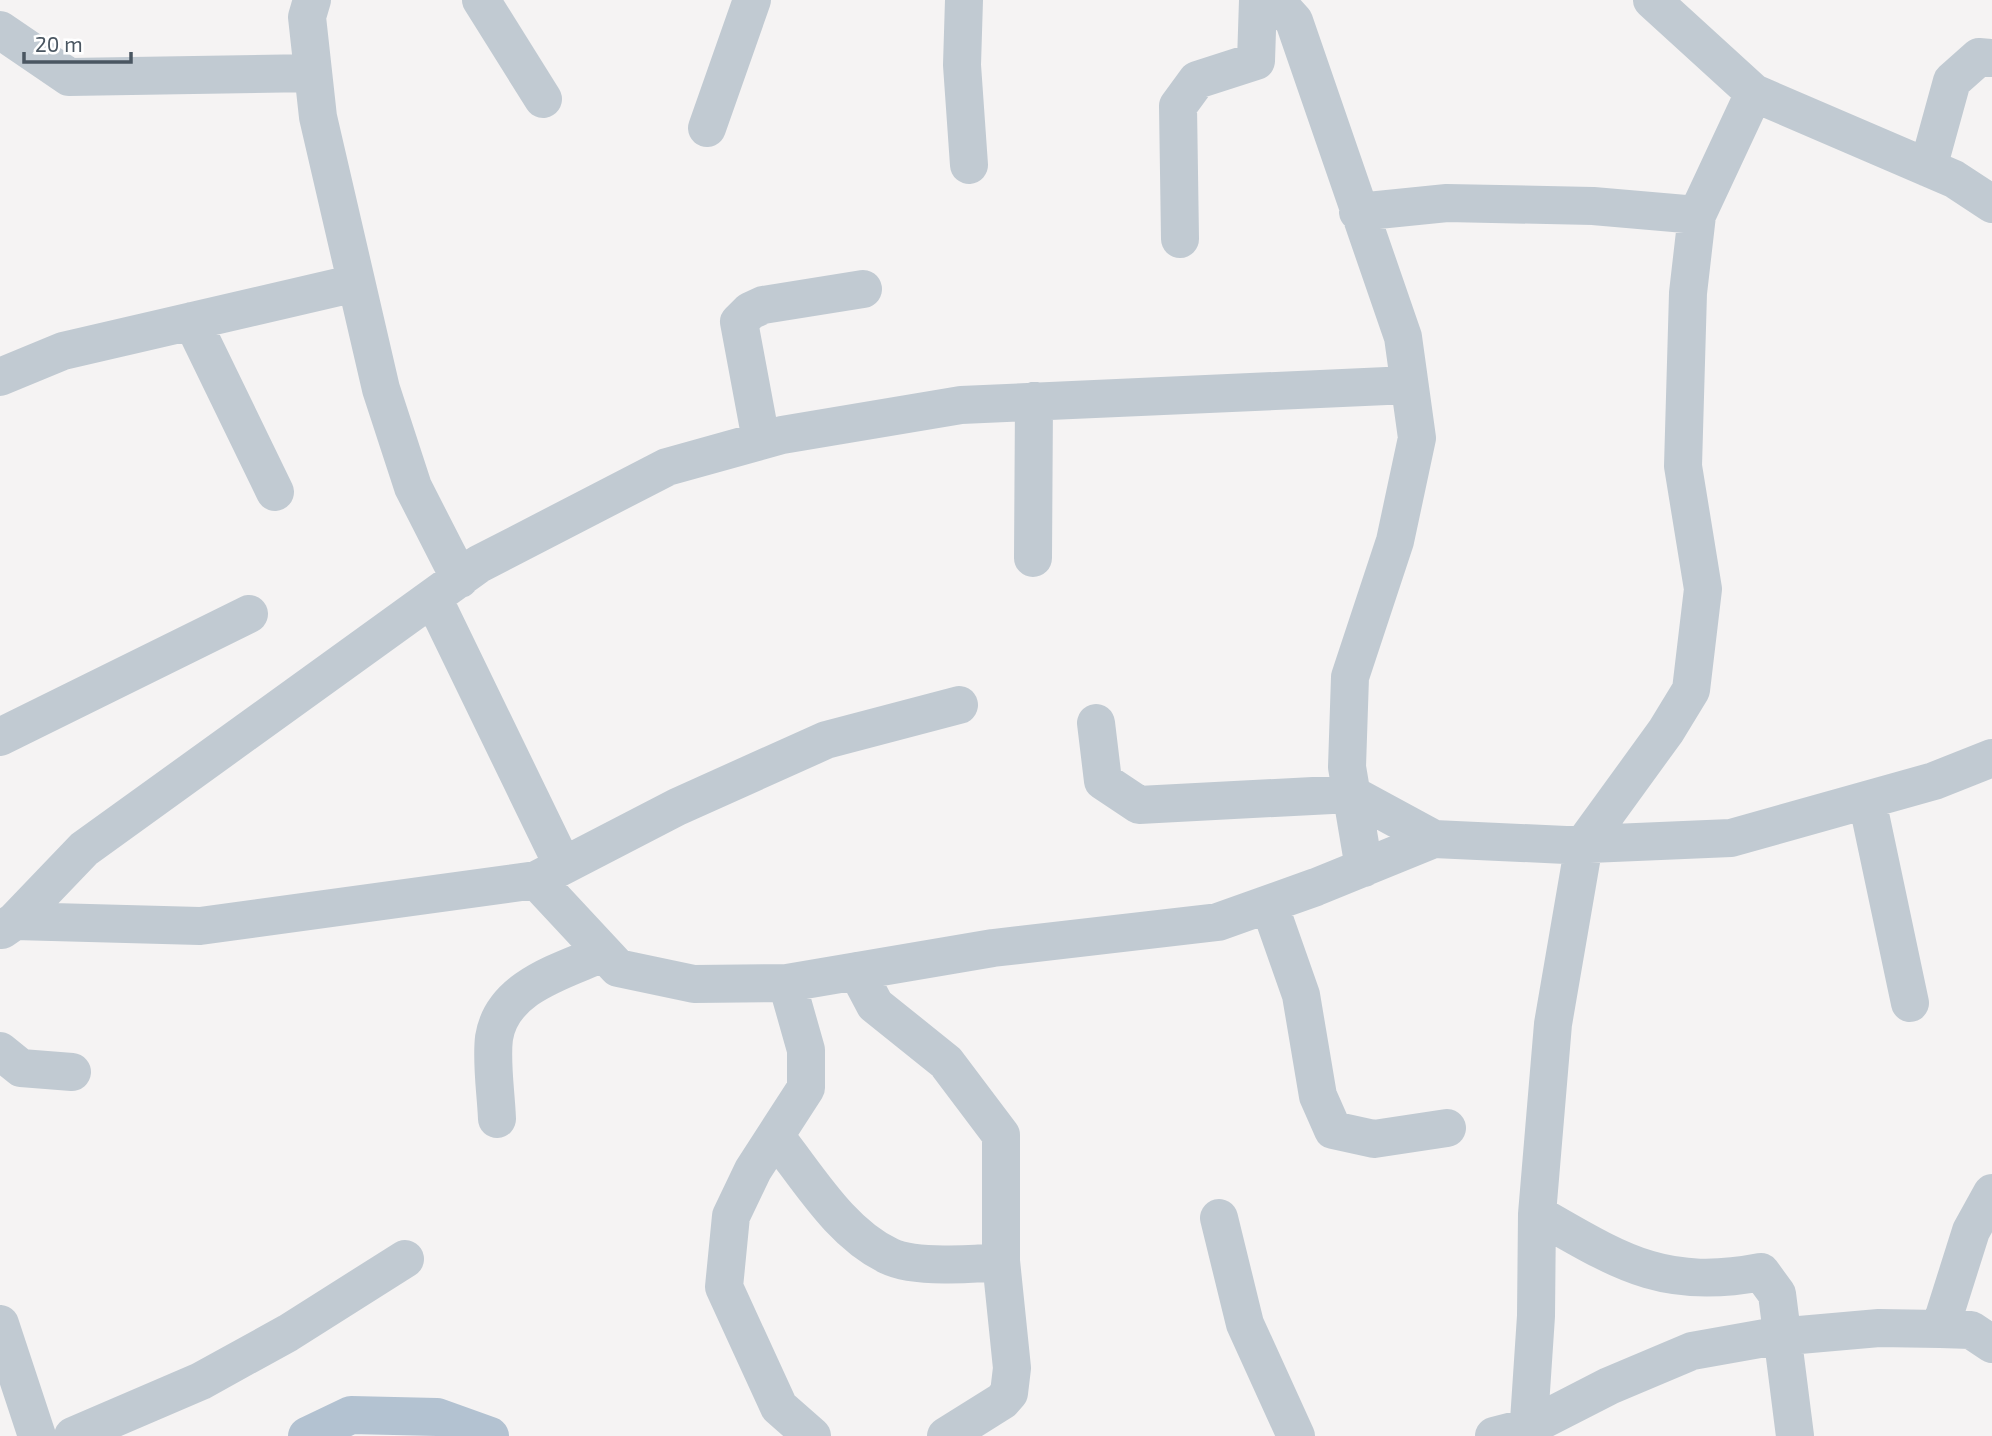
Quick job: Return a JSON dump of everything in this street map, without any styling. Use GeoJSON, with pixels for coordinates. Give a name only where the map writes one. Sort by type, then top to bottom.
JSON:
{"type":"FeatureCollection","features":[{"type":"Feature","properties":{"kind":"main road"},"geometry":{"type":"LineString","coordinates":[[307,1436],[351,1415],[437,1417],[490,1436]]}},
{"type":"Feature","properties":{"kind":"street"},"geometry":{"type":"LineString","coordinates":[[312,0],[307,17],[318,117],[381,389],[447,589],[549,873],[603,953],[618,968],[694,984],[787,983],[993,948],[1218,922],[1434,839],[1584,844],[1731,838],[1934,781],[1992,758]]}},
{"type":"Feature","properties":{"kind":"street"},"geometry":{"type":"LineString","coordinates":[[481,0],[543,99]]}},
{"type":"Feature","properties":{"kind":"street"},"geometry":{"type":"LineString","coordinates":[[707,128],[752,0]]}},
{"type":"Feature","properties":{"kind":"street"},"geometry":{"type":"LineString","coordinates":[[964,0],[962,65],[968,165]]}},
{"type":"Feature","properties":{"kind":"street"},"geometry":{"type":"LineString","coordinates":[[1180,239],[1178,106],[1197,80],[1256,61],[1258,0]]}},
{"type":"Feature","properties":{"kind":"street"},"geometry":{"type":"LineString","coordinates":[[1275,0],[1294,21],[1403,337],[1417,438],[1395,541],[1350,677],[1347,767],[1364,867]]}},
{"type":"Feature","properties":{"kind":"street"},"geometry":{"type":"LineString","coordinates":[[1666,4],[1754,93],[1954,179],[1992,204]]}},
{"type":"Feature","properties":{"kind":"street"},"geometry":{"type":"LineString","coordinates":[[0,30],[69,77],[313,73]]}},
{"type":"Feature","properties":{"kind":"street"},"geometry":{"type":"LineString","coordinates":[[1928,168],[1952,81],[1979,57],[1992,58]]}},
{"type":"Feature","properties":{"kind":"street"},"geometry":{"type":"LineString","coordinates":[[1517,1433],[1536,1316],[1537,1214],[1553,1024],[1584,844],[1665,732],[1691,690],[1703,589],[1683,466],[1688,293],[1697,215],[1754,93]]}},
{"type":"Feature","properties":{"kind":"street"},"geometry":{"type":"LineString","coordinates":[[1358,212],[1447,203],[1593,206],[1697,215]]}},
{"type":"Feature","properties":{"kind":"street"},"geometry":{"type":"LineString","coordinates":[[0,377],[63,351],[356,283]]}},
{"type":"Feature","properties":{"kind":"street"},"geometry":{"type":"LineString","coordinates":[[761,440],[740,322],[750,311],[763,305],[863,289]]}},
{"type":"Feature","properties":{"kind":"street"},"geometry":{"type":"LineString","coordinates":[[192,321],[275,492]]}},
{"type":"Feature","properties":{"kind":"street"},"geometry":{"type":"LineString","coordinates":[[7,926],[84,849],[479,564],[667,467],[761,440],[961,405],[1409,385]]}},
{"type":"Feature","properties":{"kind":"street"},"geometry":{"type":"LineString","coordinates":[[1033,558],[1034,401]]}},
{"type":"Feature","properties":{"kind":"street"},"geometry":{"type":"LineString","coordinates":[[0,737],[249,614]]}},
{"type":"Feature","properties":{"kind":"street"},"geometry":{"type":"LineString","coordinates":[[7,926],[200,926],[549,873],[677,807],[826,740],[959,705]]}},
{"type":"Feature","properties":{"kind":"street"},"geometry":{"type":"LineString","coordinates":[[1096,723],[1103,781],[1139,805],[1351,794],[1434,839]]}},
{"type":"Feature","properties":{"kind":"street"},"geometry":{"type":"LineString","coordinates":[[1867,800],[1910,1003]]}},
{"type":"Feature","properties":{"kind":"street"},"geometry":{"type":"LineString","coordinates":[[1269,904],[1301,995],[1318,1096],[1333,1130],[1374,1139],[1447,1128]]}},
{"type":"Feature","properties":{"kind":"street"},"geometry":{"type":"LineString","coordinates":[[497,1119],[494,1038],[506,1009],[517,995],[532,985],[603,953]]}},
{"type":"Feature","properties":{"kind":"street"},"geometry":{"type":"LineString","coordinates":[[857,971],[875,1004],[947,1062],[1001,1135],[1000,1261],[1013,1368],[1009,1393],[1002,1401],[946,1436]]}},
{"type":"Feature","properties":{"kind":"street"},"geometry":{"type":"LineString","coordinates":[[787,983],[806,1050],[806,1088],[753,1170],[731,1216],[724,1287],[779,1407],[812,1436]]}},
{"type":"Feature","properties":{"kind":"street"},"geometry":{"type":"LineString","coordinates":[[0,1051],[21,1068],[72,1072]]}},
{"type":"Feature","properties":{"kind":"street"},"geometry":{"type":"LineString","coordinates":[[775,1136],[847,1226],[889,1256],[913,1262],[984,1264],[1000,1261]]}},
{"type":"Feature","properties":{"kind":"street"},"geometry":{"type":"LineString","coordinates":[[1940,1329],[1971,1231],[1992,1193]]}},
{"type":"Feature","properties":{"kind":"street"},"geometry":{"type":"LineString","coordinates":[[1537,1214],[1609,1255],[1664,1276],[1722,1279],[1761,1272],[1777,1294],[1794,1436]]}},
{"type":"Feature","properties":{"kind":"street"},"geometry":{"type":"LineString","coordinates":[[1219,1218],[1245,1324],[1296,1436]]}},
{"type":"Feature","properties":{"kind":"street"},"geometry":{"type":"LineString","coordinates":[[74,1436],[201,1381],[288,1332],[405,1259]]}},
{"type":"Feature","properties":{"kind":"street"},"geometry":{"type":"LineString","coordinates":[[0,1324],[37,1436]]}},
{"type":"Feature","properties":{"kind":"street"},"geometry":{"type":"LineString","coordinates":[[1517,1433],[1609,1386],[1692,1352],[1782,1336],[1879,1328],[1971,1330],[1992,1344]]}}]}
